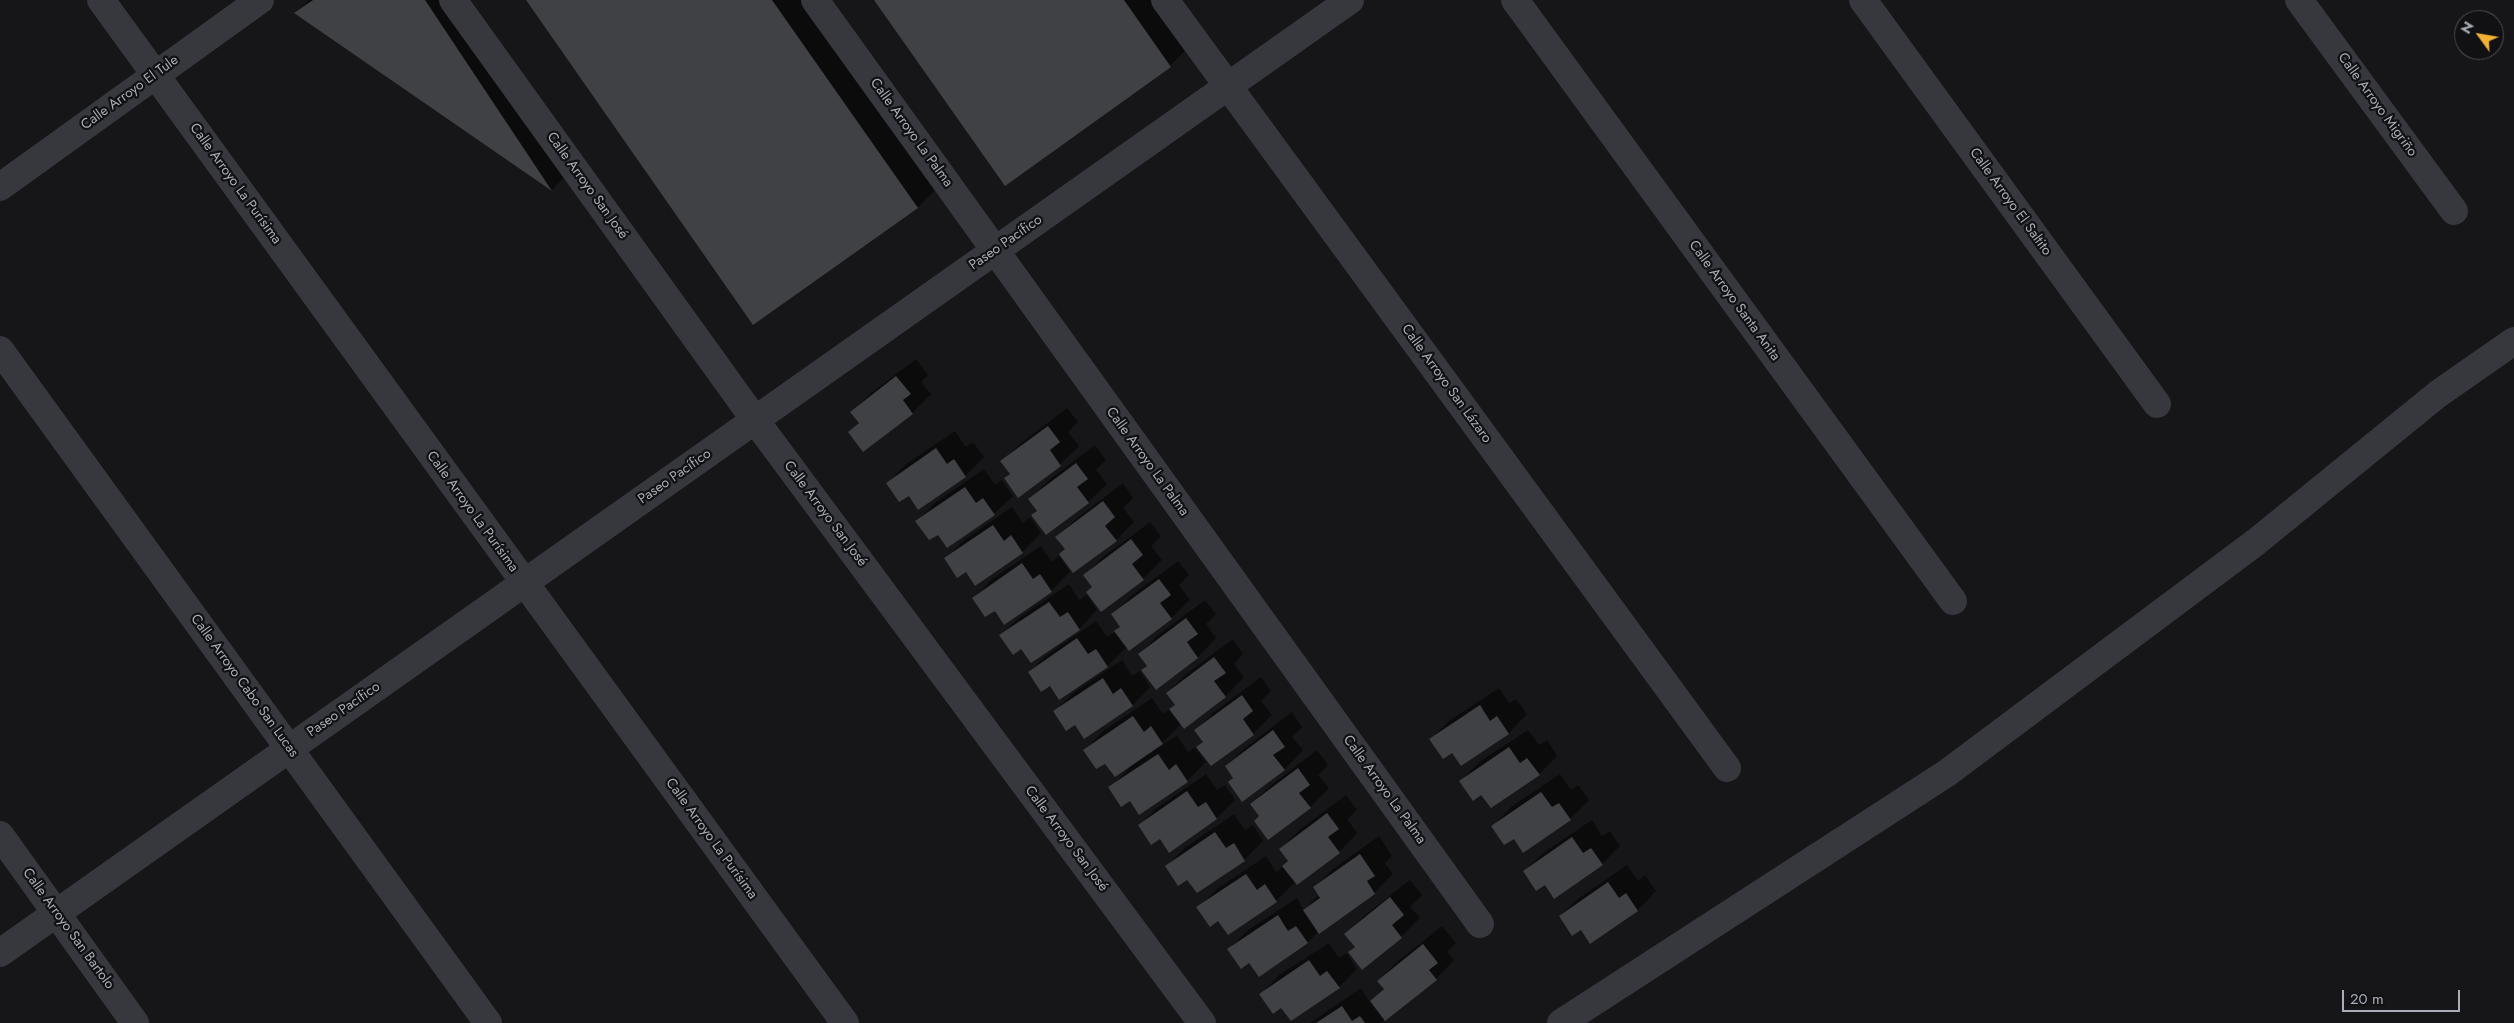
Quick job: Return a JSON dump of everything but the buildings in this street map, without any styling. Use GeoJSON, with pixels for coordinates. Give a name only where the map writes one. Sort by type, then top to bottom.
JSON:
{"type":"FeatureCollection","features":[{"type":"Feature","properties":{"kind":"street","name":"Calle Arroyo La Purísima"},"geometry":{"type":"LineString","coordinates":[[102,0],[524,584],[845,1023]]}},
{"type":"Feature","properties":{"kind":"street","name":"Calle Arroyo El Tule"},"geometry":{"type":"LineString","coordinates":[[0,187],[260,0]]}},
{"type":"Feature","properties":{"kind":"street","name":"Calle Arroyo San José"},"geometry":{"type":"LineString","coordinates":[[453,0],[755,420],[1202,1023]]}},
{"type":"Feature","properties":{"kind":"street","name":"Calle Arroyo La Palma"},"geometry":{"type":"LineString","coordinates":[[815,0],[1480,924]]}},
{"type":"Feature","properties":{"kind":"street","name":"Calle Arroyo San Lázaro"},"geometry":{"type":"LineString","coordinates":[[1165,0],[1727,768]]}},
{"type":"Feature","properties":{"kind":"street","name":"Paseo Pacífico"},"geometry":{"type":"LineString","coordinates":[[0,953],[1350,0]]}},
{"type":"Feature","properties":{"kind":"street","name":"Calle Arroyo Santa Anita"},"geometry":{"type":"LineString","coordinates":[[1515,0],[1953,601]]}},
{"type":"Feature","properties":{"kind":"street","name":"Calle Arroyo El Saltito"},"geometry":{"type":"LineString","coordinates":[[1863,0],[2157,404]]}},
{"type":"Feature","properties":{"kind":"street","name":"Calle Arroyo Migriño"},"geometry":{"type":"LineString","coordinates":[[2299,0],[2454,211]]}},
{"type":"Feature","properties":{"kind":"street"},"geometry":{"type":"LineString","coordinates":[[1561,1023],[1946,773],[2256,542],[2438,394],[2514,340]]}},
{"type":"Feature","properties":{"kind":"street","name":"Calle Arroyo Cabo San Lucas"},"geometry":{"type":"LineString","coordinates":[[0,350],[488,1023]]}},
{"type":"Feature","properties":{"kind":"street","name":"Calle Arroyo San Bartolo"},"geometry":{"type":"LineString","coordinates":[[0,835],[135,1023]]}}]}
